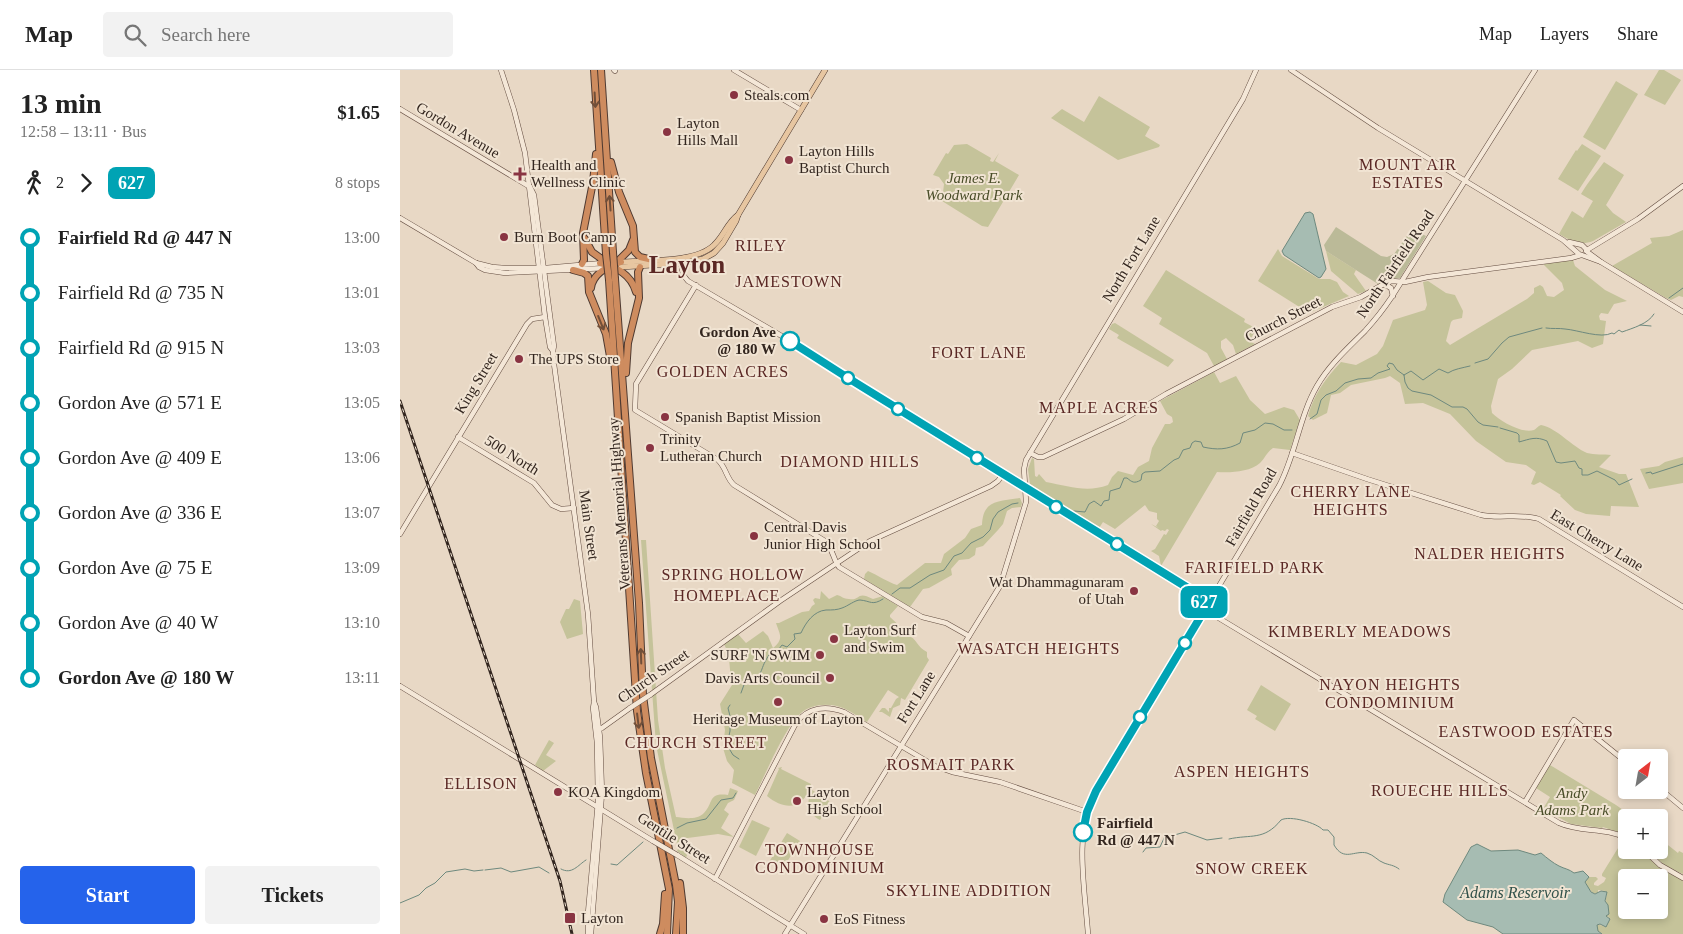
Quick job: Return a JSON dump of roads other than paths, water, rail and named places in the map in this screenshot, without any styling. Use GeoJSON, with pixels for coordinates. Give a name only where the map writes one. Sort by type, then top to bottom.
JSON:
{"type":"FeatureCollection","features":[{"type":"Feature","properties":{"kind":"highway","name":"Veterans Memorial Highway"},"geometry":{"type":"LineString","coordinates":[[594,70],[597,130],[625,406],[639,603],[643,695],[657,791],[676,885],[678,902],[676,934]]}},
{"type":"Feature","properties":{"kind":"highway","name":"Veterans Memorial Highway"},"geometry":{"type":"LineString","coordinates":[[601,70],[610,253]]}},
{"type":"Feature","properties":{"kind":"highway"},"geometry":{"type":"LineString","coordinates":[[605,127],[612,170],[634,234],[635,252],[637,255],[655,262]]}},
{"type":"Feature","properties":{"kind":"highway"},"geometry":{"type":"LineString","coordinates":[[582,264],[584,260],[583,233],[594,171],[597,130]]}},
{"type":"Feature","properties":{"kind":"highway"},"geometry":{"type":"LineString","coordinates":[[583,233],[592,252],[626,275],[632,282],[637,306]]}},
{"type":"Feature","properties":{"kind":"highway"},"geometry":{"type":"LineString","coordinates":[[592,302],[593,281],[629,250],[634,234]]}},
{"type":"Feature","properties":{"kind":"highway"},"geometry":{"type":"LineString","coordinates":[[625,406],[627,352],[639,298],[638,272],[640,266]]}},
{"type":"Feature","properties":{"kind":"highway"},"geometry":{"type":"LineString","coordinates":[[573,270],[584,272],[588,276],[592,302],[606,334],[616,390]]}},
{"type":"Feature","properties":{"kind":"highway","name":"Veterans Memorial Highway"},"geometry":{"type":"LineString","coordinates":[[612,279],[616,390],[638,718],[646,773],[667,875],[669,900],[667,934]]}},
{"type":"Feature","properties":{"kind":"highway"},"geometry":{"type":"LineString","coordinates":[[657,791],[671,837],[678,870],[683,908],[683,934]]}},
{"type":"Feature","properties":{"kind":"highway"},"geometry":{"type":"LineString","coordinates":[[660,934],[663,924],[667,875]]}},
{"type":"Feature","properties":{"kind":"main road","name":"Main Street"},"geometry":{"type":"LineString","coordinates":[[501,70],[519,128],[530,187],[534,195],[542,253],[541,270]]}},
{"type":"Feature","properties":{"kind":"main road"},"geometry":{"type":"LineString","coordinates":[[734,70],[801,110]]}},
{"type":"Feature","properties":{"kind":"main road"},"geometry":{"type":"LineString","coordinates":[[706,254],[723,243],[738,214],[826,70]]}},
{"type":"Feature","properties":{"kind":"main road","name":"North Fort Lane"},"geometry":{"type":"LineString","coordinates":[[1026,459],[1249,88],[1256,70]]}},
{"type":"Feature","properties":{"kind":"main road"},"geometry":{"type":"LineString","coordinates":[[1291,70],[1372,124],[1465,182],[1600,262]]}},
{"type":"Feature","properties":{"kind":"main road","name":"North Fairfield Road"},"geometry":{"type":"LineString","coordinates":[[1332,365],[1367,329],[1393,296],[1535,70]]}},
{"type":"Feature","properties":{"kind":"main road","name":"Gordon Avenue"},"geometry":{"type":"LineString","coordinates":[[400,110],[530,187]]}},
{"type":"Feature","properties":{"kind":"main road","name":"Church Street"},"geometry":{"type":"LineString","coordinates":[[1030,453],[1043,457],[1124,419],[1166,394],[1332,307],[1360,297],[1392,281],[1402,282],[1567,258],[1638,219],[1683,186]]}},
{"type":"Feature","properties":{"kind":"main road","name":"Main Street"},"geometry":{"type":"LineString","coordinates":[[530,187],[529,194],[533,223],[554,346],[553,351],[588,622],[594,702],[599,729],[600,807],[589,934]]}},
{"type":"Feature","properties":{"kind":"main road"},"geometry":{"type":"LineString","coordinates":[[706,254],[719,240],[732,219],[738,214]]}},
{"type":"Feature","properties":{"kind":"main road"},"geometry":{"type":"LineString","coordinates":[[400,218],[476,263],[506,271]]}},
{"type":"Feature","properties":{"kind":"main road"},"geometry":{"type":"LineString","coordinates":[[533,223],[540,240]]}},
{"type":"Feature","properties":{"kind":"main road"},"geometry":{"type":"LineString","coordinates":[[542,253],[546,263],[558,268],[573,270],[610,265],[697,261],[722,240],[727,233],[726,230]]}},
{"type":"Feature","properties":{"kind":"main road","name":"Church Street"},"geometry":{"type":"LineString","coordinates":[[1581,250],[1592,247],[1600,241]]}},
{"type":"Feature","properties":{"kind":"main road"},"geometry":{"type":"LineString","coordinates":[[1592,247],[1591,252],[1594,257]]}},
{"type":"Feature","properties":{"kind":"main road"},"geometry":{"type":"LineString","coordinates":[[1581,250],[1683,312]]}},
{"type":"Feature","properties":{"kind":"main road"},"geometry":{"type":"LineString","coordinates":[[683,261],[684,276],[696,285],[797,345],[1193,591],[1220,618],[1563,825],[1612,832],[1618,835]]}},
{"type":"Feature","properties":{"kind":"main road"},"geometry":{"type":"LineString","coordinates":[[476,263],[479,267],[491,272],[493,270],[541,270],[582,264],[640,266],[655,262]]}},
{"type":"Feature","properties":{"kind":"main road"},"geometry":{"type":"LineString","coordinates":[[548,316],[544,290],[548,276],[558,268]]}},
{"type":"Feature","properties":{"kind":"main road"},"geometry":{"type":"LineString","coordinates":[[1384,284],[1390,287],[1393,296]]}},
{"type":"Feature","properties":{"kind":"main road"},"geometry":{"type":"LineString","coordinates":[[696,285],[636,384],[635,410],[718,460],[724,466],[733,484],[828,544],[836,563],[841,568],[922,617],[946,623],[969,636]]}},
{"type":"Feature","properties":{"kind":"main road","name":"King Street"},"geometry":{"type":"LineString","coordinates":[[400,534],[527,324],[532,319],[548,316]]}},
{"type":"Feature","properties":{"kind":"main road","name":"Fairfield Road"},"geometry":{"type":"LineString","coordinates":[[1087,812],[1099,785],[1279,486],[1310,398],[1332,365]]}},
{"type":"Feature","properties":{"kind":"main road","name":"500 North"},"geometry":{"type":"LineString","coordinates":[[458,437],[534,483],[551,505],[559,509],[574,508]]}},
{"type":"Feature","properties":{"kind":"main road","name":"East Cherry Lane"},"geometry":{"type":"LineString","coordinates":[[1292,453],[1367,479],[1480,514],[1527,516],[1539,519],[1683,607]]}},
{"type":"Feature","properties":{"kind":"main road","name":"Fort Lane"},"geometry":{"type":"LineString","coordinates":[[785,934],[1001,583],[1025,506],[1024,468],[1026,459]]}},
{"type":"Feature","properties":{"kind":"main road","name":"Church Street"},"geometry":{"type":"LineString","coordinates":[[599,729],[836,563],[872,540],[992,486],[1003,474]]}},
{"type":"Feature","properties":{"kind":"main road"},"geometry":{"type":"LineString","coordinates":[[1201,616],[1208,614],[1220,618]]}},
{"type":"Feature","properties":{"kind":"main road","name":"Gentile Street"},"geometry":{"type":"LineString","coordinates":[[400,688],[511,756],[600,807],[804,934]]}},
{"type":"Feature","properties":{"kind":"main road","name":"Main Street"},"geometry":{"type":"LineString","coordinates":[[594,702],[600,807]]}},
{"type":"Feature","properties":{"kind":"main road"},"geometry":{"type":"LineString","coordinates":[[715,879],[796,723],[806,714],[819,709],[830,708],[844,712],[924,761],[942,769],[998,781],[1087,812],[1082,844],[1088,934]]}},
{"type":"Feature","properties":{"kind":"main road"},"geometry":{"type":"LineString","coordinates":[[598,720],[607,724]]}},
{"type":"Feature","properties":{"kind":"main road"},"geometry":{"type":"LineString","coordinates":[[1525,802],[1574,720],[1618,756]]}},
{"type":"Feature","properties":{"kind":"main road"},"geometry":{"type":"LineString","coordinates":[[596,735],[598,736],[600,749]]}},
{"type":"Feature","properties":{"kind":"main road"},"geometry":{"type":"LineString","coordinates":[[1668,796],[1683,808]]}},
{"type":"Feature","properties":{"kind":"main road"},"geometry":{"type":"LineString","coordinates":[[1654,859],[1660,865],[1683,878]]}},
{"type":"Feature","properties":{"kind":"water"},"geometry":{"type":"Polygon","coordinates":[[[1310,212],[1313,214],[1326,269],[1319,278],[1284,255],[1282,251],[1305,213],[1310,212]]]}},
{"type":"Feature","properties":{"kind":"water","name":"Adams Reservoir"},"geometry":{"type":"Polygon","coordinates":[[[1477,844],[1491,851],[1518,850],[1535,855],[1541,853],[1557,865],[1574,873],[1583,871],[1589,877],[1585,882],[1591,892],[1595,894],[1601,891],[1607,892],[1605,901],[1608,905],[1609,914],[1606,916],[1610,919],[1606,927],[1600,924],[1597,925],[1598,931],[1602,934],[1503,934],[1493,927],[1467,920],[1443,902],[1445,894],[1471,847],[1477,844]]]}},
{"type":"Feature","properties":{"kind":"waterway"},"geometry":{"type":"LineString","coordinates":[[1669,298],[1683,288]]}},
{"type":"Feature","properties":{"kind":"waterway"},"geometry":{"type":"LineString","coordinates":[[1546,328],[1607,335],[1640,325],[1654,314]]}},
{"type":"Feature","properties":{"kind":"waterway"},"geometry":{"type":"LineString","coordinates":[[1640,325],[1651,326]]}},
{"type":"Feature","properties":{"kind":"waterway"},"geometry":{"type":"LineString","coordinates":[[1475,363],[1488,359],[1509,337],[1542,328]]}},
{"type":"Feature","properties":{"kind":"waterway"},"geometry":{"type":"LineString","coordinates":[[1310,419],[1317,414],[1321,400],[1345,383],[1371,378],[1378,373],[1390,369],[1387,366],[1389,363],[1393,364],[1404,375]]}},
{"type":"Feature","properties":{"kind":"waterway"},"geometry":{"type":"LineString","coordinates":[[1404,375],[1411,371],[1423,380],[1439,369],[1448,373],[1470,366]]}},
{"type":"Feature","properties":{"kind":"waterway"},"geometry":{"type":"LineString","coordinates":[[1404,375],[1405,382],[1412,391],[1431,395],[1452,407],[1463,407],[1483,425],[1498,427]]}},
{"type":"Feature","properties":{"kind":"waterway"},"geometry":{"type":"LineString","coordinates":[[1074,511],[1085,512],[1089,504],[1094,501],[1101,506],[1104,501],[1109,500],[1110,491],[1120,488],[1124,478],[1137,482],[1141,480],[1142,474],[1145,472],[1160,471],[1179,458],[1183,450],[1190,448],[1195,441],[1201,442],[1203,447],[1222,449],[1240,443],[1243,433],[1255,430],[1265,423],[1273,424],[1284,430],[1292,430]]}},
{"type":"Feature","properties":{"kind":"waterway"},"geometry":{"type":"LineString","coordinates":[[1500,428],[1517,433],[1519,435],[1519,442],[1536,438],[1547,441],[1556,462],[1575,461],[1579,468],[1582,469],[1582,475],[1588,475],[1597,471],[1615,480],[1619,485],[1632,479]]}},
{"type":"Feature","properties":{"kind":"waterway"},"geometry":{"type":"LineString","coordinates":[[1646,473],[1651,472],[1652,474],[1683,464]]}},
{"type":"Feature","properties":{"kind":"waterway"},"geometry":{"type":"LineString","coordinates":[[892,594],[900,588],[910,588],[930,575],[944,570],[954,556],[962,553],[971,543],[983,537],[990,530],[993,519],[998,512],[1012,504],[1018,503]]}},
{"type":"Feature","properties":{"kind":"waterway"},"geometry":{"type":"LineString","coordinates":[[741,693],[745,682],[756,677],[761,672],[769,655],[775,654],[782,645],[787,647],[795,639],[794,634],[801,633],[808,621],[818,612],[840,609],[858,600],[874,603],[883,599]]}},
{"type":"Feature","properties":{"kind":"waterway"},"geometry":{"type":"LineString","coordinates":[[730,705],[728,708],[730,731],[727,745],[733,755],[739,759]]}},
{"type":"Feature","properties":{"kind":"waterway"},"geometry":{"type":"LineString","coordinates":[[677,828],[687,823],[706,819],[721,800],[733,798],[736,793]]}},
{"type":"Feature","properties":{"kind":"waterway"},"geometry":{"type":"LineString","coordinates":[[1229,839],[1263,834],[1275,827],[1281,820],[1291,818],[1303,820],[1323,830],[1328,830],[1334,837],[1334,845],[1342,853],[1367,853],[1399,869]]}},
{"type":"Feature","properties":{"kind":"waterway"},"geometry":{"type":"LineString","coordinates":[[1143,852],[1146,848],[1160,847],[1165,836],[1185,832],[1207,840],[1222,838]]}},
{"type":"Feature","properties":{"kind":"waterway"},"geometry":{"type":"LineString","coordinates":[[611,864],[617,865],[643,842]]}},
{"type":"Feature","properties":{"kind":"waterway"},"geometry":{"type":"LineString","coordinates":[[561,869],[565,871],[572,870],[586,860]]}},
{"type":"Feature","properties":{"kind":"waterway"},"geometry":{"type":"LineString","coordinates":[[485,870],[501,868],[511,872],[539,867],[549,873]]}},
{"type":"Feature","properties":{"kind":"waterway"},"geometry":{"type":"LineString","coordinates":[[400,903],[419,895],[446,872],[465,869],[483,870]]}},
{"type":"Feature","properties":{"kind":"railway"},"geometry":{"type":"LineString","coordinates":[[400,401],[560,881],[572,934]]}},
{"type":"Feature","properties":{"kind":"place","name":"Steals.com"},"geometry":{"type":"Point","coordinates":[734,95]}},
{"type":"Feature","properties":{"kind":"place","name":"Layton Hills Mall"},"geometry":{"type":"Point","coordinates":[667,132]}},
{"type":"Feature","properties":{"kind":"place","name":"Layton Hills Baptist Church"},"geometry":{"type":"Point","coordinates":[789,160]}},
{"type":"Feature","properties":{"kind":"place","name":"Health and Wellness Clinic"},"geometry":{"type":"Point","coordinates":[520,174]}},
{"type":"Feature","properties":{"kind":"place","name":"Burn Boot Camp"},"geometry":{"type":"Point","coordinates":[504,237]}},
{"type":"Feature","properties":{"kind":"place","name":"Gordon Ave @ 180 W"},"geometry":{"type":"Point","coordinates":[790,341]}},
{"type":"Feature","properties":{"kind":"place","name":"The UPS Store"},"geometry":{"type":"Point","coordinates":[519,359]}},
{"type":"Feature","properties":{"kind":"place","name":"Spanish Baptist Mission"},"geometry":{"type":"Point","coordinates":[665,417]}},
{"type":"Feature","properties":{"kind":"place","name":"Trinity Lutheran Church"},"geometry":{"type":"Point","coordinates":[650,448]}},
{"type":"Feature","properties":{"kind":"place","name":"Central Davis Junior High School"},"geometry":{"type":"Point","coordinates":[754,536]}},
{"type":"Feature","properties":{"kind":"place","name":"Wat Dhammagunaram of Utah"},"geometry":{"type":"Point","coordinates":[1134,591]}},
{"type":"Feature","properties":{"kind":"place","name":"Layton Surf and Swim"},"geometry":{"type":"Point","coordinates":[834,639]}},
{"type":"Feature","properties":{"kind":"place","name":"SURF 'N SWIM"},"geometry":{"type":"Point","coordinates":[820,655]}},
{"type":"Feature","properties":{"kind":"place","name":"Davis Arts Council"},"geometry":{"type":"Point","coordinates":[830,678]}},
{"type":"Feature","properties":{"kind":"place","name":"Heritage Museum of Layton"},"geometry":{"type":"Point","coordinates":[778,702]}},
{"type":"Feature","properties":{"kind":"place","name":"KOA Kingdom"},"geometry":{"type":"Point","coordinates":[558,792]}},
{"type":"Feature","properties":{"kind":"place","name":"Layton High School"},"geometry":{"type":"Point","coordinates":[797,801]}},
{"type":"Feature","properties":{"kind":"place","name":"Fairfield Rd @ 447 N"},"geometry":{"type":"Point","coordinates":[1083,832]}},
{"type":"Feature","properties":{"kind":"place","name":"Layton"},"geometry":{"type":"Point","coordinates":[570,918]}},
{"type":"Feature","properties":{"kind":"place","name":"EoS Fitness"},"geometry":{"type":"Point","coordinates":[824,919]}},
{"type":"Feature","properties":{"kind":"district","name":"MOUNT AIR ESTATES"},"geometry":{"type":"Point","coordinates":[1408,173]}},
{"type":"Feature","properties":{"kind":"district","name":"RILEY"},"geometry":{"type":"Point","coordinates":[761,245]}},
{"type":"Feature","properties":{"kind":"district","name":"Layton"},"geometry":{"type":"Point","coordinates":[687,264]}},
{"type":"Feature","properties":{"kind":"district","name":"JAMESTOWN"},"geometry":{"type":"Point","coordinates":[789,281]}},
{"type":"Feature","properties":{"kind":"district","name":"FORT LANE"},"geometry":{"type":"Point","coordinates":[979,352]}},
{"type":"Feature","properties":{"kind":"district","name":"GOLDEN ACRES"},"geometry":{"type":"Point","coordinates":[723,371]}},
{"type":"Feature","properties":{"kind":"district","name":"MAPLE ACRES"},"geometry":{"type":"Point","coordinates":[1099,407]}},
{"type":"Feature","properties":{"kind":"district","name":"DIAMOND HILLS"},"geometry":{"type":"Point","coordinates":[850,461]}},
{"type":"Feature","properties":{"kind":"district","name":"CHERRY LANE HEIGHTS"},"geometry":{"type":"Point","coordinates":[1351,500]}},
{"type":"Feature","properties":{"kind":"district","name":"NALDER HEIGHTS"},"geometry":{"type":"Point","coordinates":[1490,553]}},
{"type":"Feature","properties":{"kind":"district","name":"FARIFIELD PARK"},"geometry":{"type":"Point","coordinates":[1255,567]}},
{"type":"Feature","properties":{"kind":"district","name":"SPRING HOLLOW"},"geometry":{"type":"Point","coordinates":[733,574]}},
{"type":"Feature","properties":{"kind":"district","name":"HOMEPLACE"},"geometry":{"type":"Point","coordinates":[727,595]}},
{"type":"Feature","properties":{"kind":"district","name":"KIMBERLY MEADOWS"},"geometry":{"type":"Point","coordinates":[1360,631]}},
{"type":"Feature","properties":{"kind":"district","name":"WASATCH HEIGHTS"},"geometry":{"type":"Point","coordinates":[1039,648]}},
{"type":"Feature","properties":{"kind":"district","name":"NAYON HEIGHTS CONDOMINIUM"},"geometry":{"type":"Point","coordinates":[1390,693]}},
{"type":"Feature","properties":{"kind":"district","name":"EASTWOOD ESTATES"},"geometry":{"type":"Point","coordinates":[1526,731]}},
{"type":"Feature","properties":{"kind":"district","name":"CHURCH STREET"},"geometry":{"type":"Point","coordinates":[696,742]}},
{"type":"Feature","properties":{"kind":"district","name":"ROSMAIT PARK"},"geometry":{"type":"Point","coordinates":[951,764]}},
{"type":"Feature","properties":{"kind":"district","name":"ASPEN HEIGHTS"},"geometry":{"type":"Point","coordinates":[1242,771]}},
{"type":"Feature","properties":{"kind":"district","name":"ELLISON"},"geometry":{"type":"Point","coordinates":[481,783]}},
{"type":"Feature","properties":{"kind":"district","name":"ROUECHE HILLS"},"geometry":{"type":"Point","coordinates":[1440,790]}},
{"type":"Feature","properties":{"kind":"district","name":"TOWNHOUSE CONDOMINIUM"},"geometry":{"type":"Point","coordinates":[820,858]}},
{"type":"Feature","properties":{"kind":"district","name":"SNOW CREEK"},"geometry":{"type":"Point","coordinates":[1252,868]}},
{"type":"Feature","properties":{"kind":"district","name":"SKYLINE ADDITION"},"geometry":{"type":"Point","coordinates":[969,890]}},
{"type":"Feature","properties":{"kind":"park label","name":"James E. Woodward Park"},"geometry":{"type":"Point","coordinates":[974,186]}},
{"type":"Feature","properties":{"kind":"park label","name":"Andy Adams Park"},"geometry":{"type":"Point","coordinates":[1572,802]}}]}
